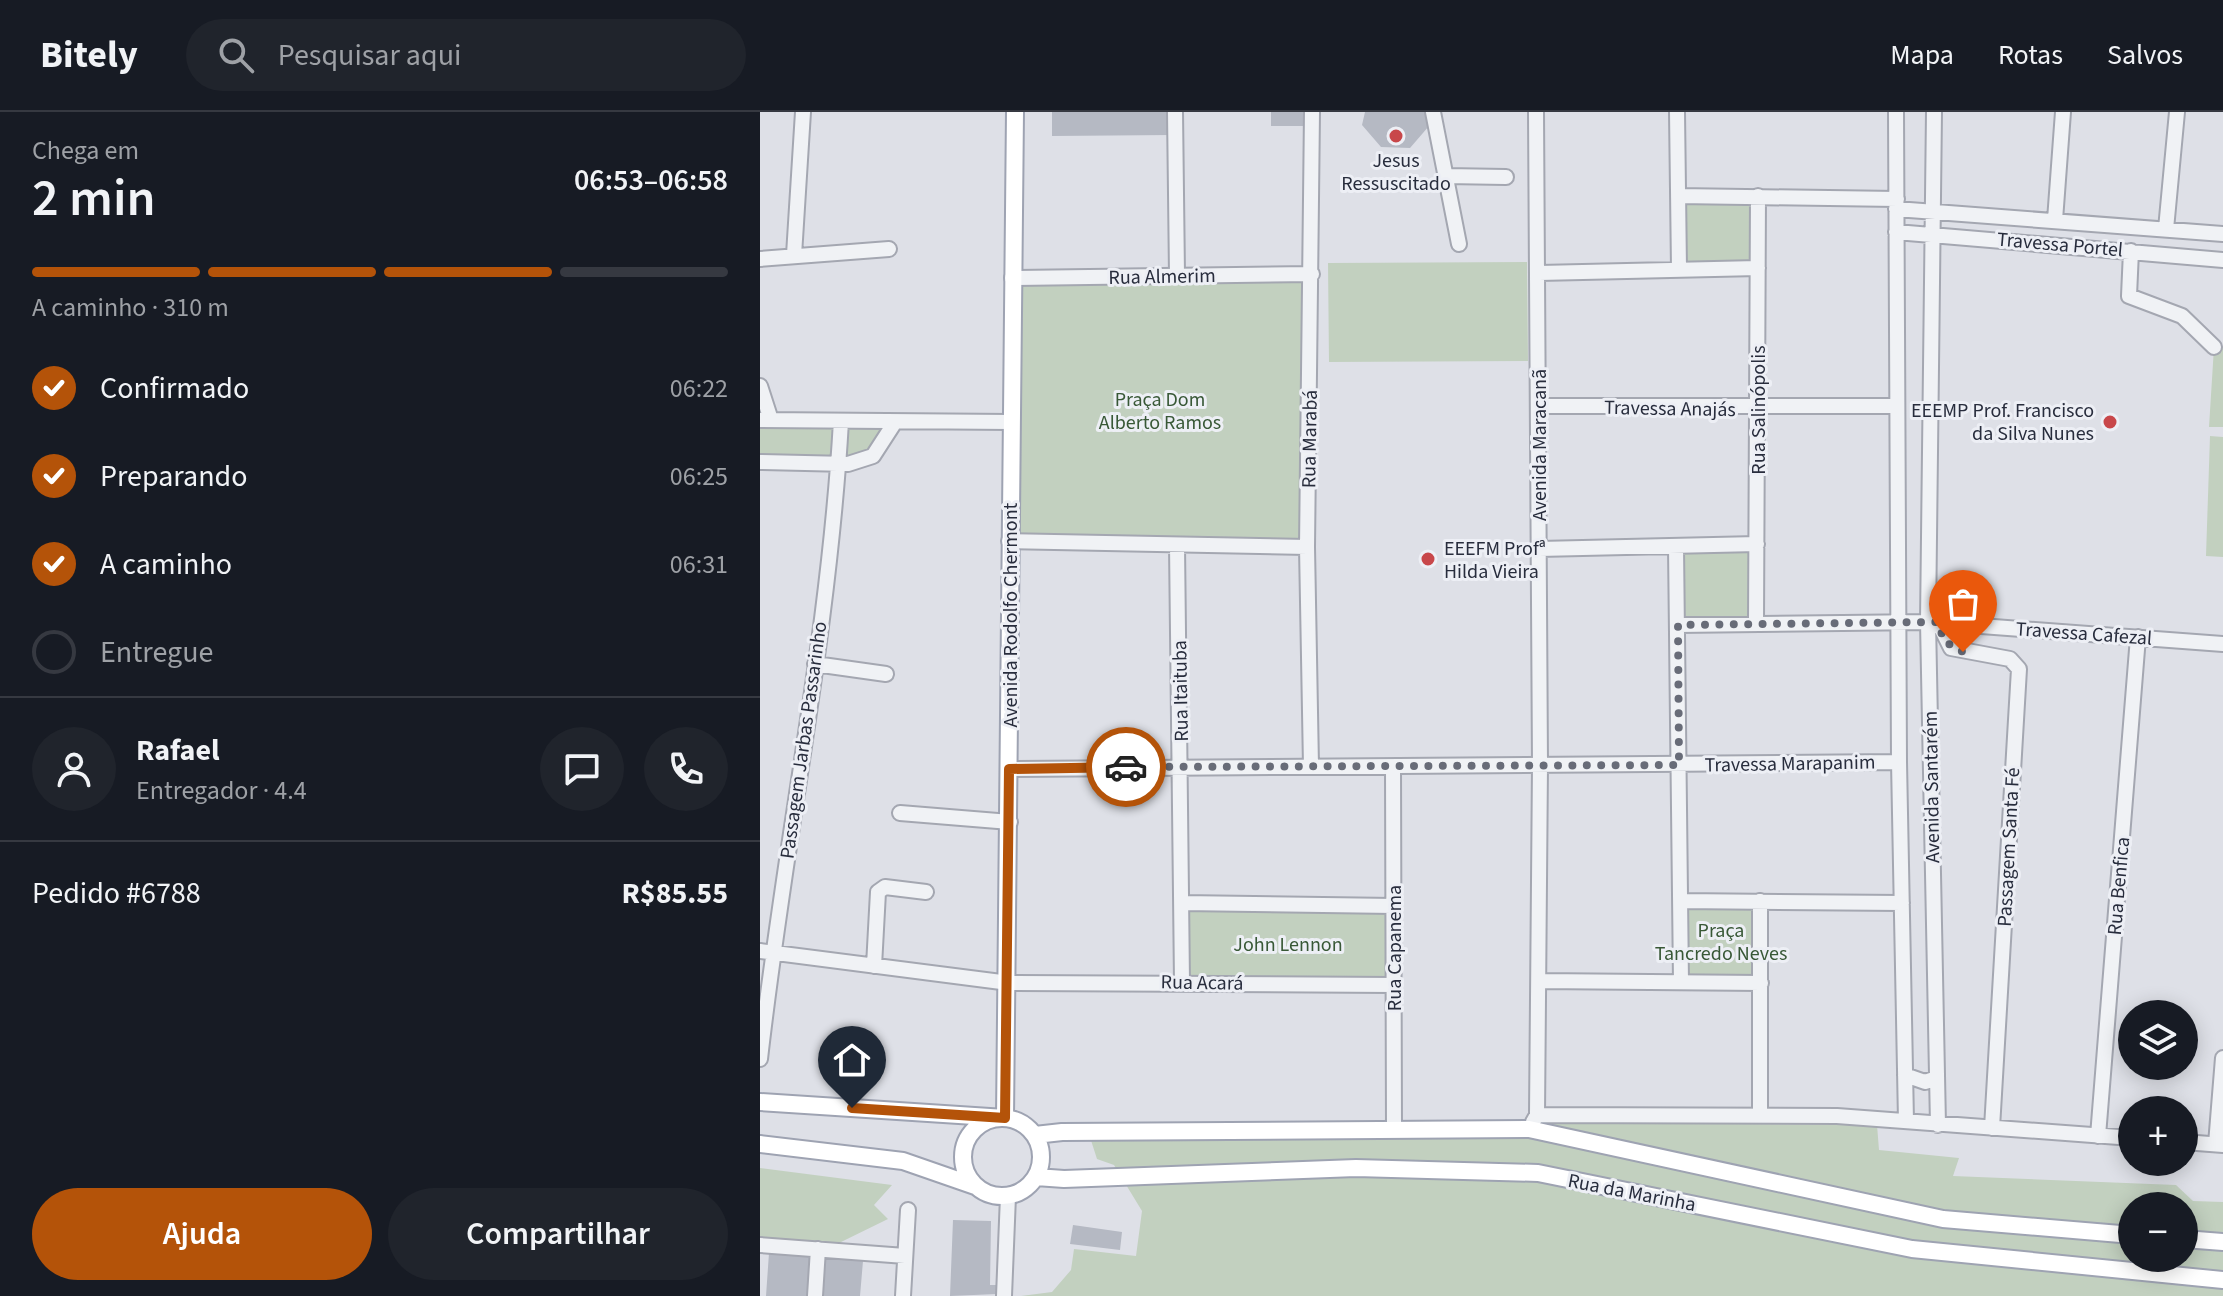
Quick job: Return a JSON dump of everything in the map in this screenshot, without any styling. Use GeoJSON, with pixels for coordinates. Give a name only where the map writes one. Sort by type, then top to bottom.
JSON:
{"type":"FeatureCollection","features":[{"type":"Feature","properties":{"kind":"main road","name":"Avenida Rodolfo Chermont"},"geometry":{"type":"LineString","coordinates":[[1005,1118],[1009,983],[1009,541],[1015,112]]}},
{"type":"Feature","properties":{"kind":"main road"},"geometry":{"type":"LineString","coordinates":[[760,1102],[1005,1118],[1022,1123],[1035,1135],[1042,1160],[1036,1177],[1024,1190],[1008,1196],[990,1195],[975,1186],[903,1161],[760,1144]]}},
{"type":"Feature","properties":{"kind":"main road"},"geometry":{"type":"LineString","coordinates":[[975,1186],[963,1163],[964,1145],[980,1124],[1005,1118]]}},
{"type":"Feature","properties":{"kind":"main road","name":"Rua da Marinha"},"geometry":{"type":"LineString","coordinates":[[1035,1135],[1062,1132],[1394,1130],[1533,1122],[1943,1219],[2118,1234]]}},
{"type":"Feature","properties":{"kind":"main road","name":"Rua da Marinha"},"geometry":{"type":"LineString","coordinates":[[1036,1177],[1064,1179],[1356,1168],[1538,1173],[1912,1249],[2223,1280]]}},
{"type":"Feature","properties":{"kind":"main road"},"geometry":{"type":"LineString","coordinates":[[2198,1240],[2223,1242]]}},
{"type":"Feature","properties":{"kind":"street"},"geometry":{"type":"LineString","coordinates":[[794,255],[803,112]]}},
{"type":"Feature","properties":{"kind":"street"},"geometry":{"type":"LineString","coordinates":[[1175,112],[1177,275]]}},
{"type":"Feature","properties":{"kind":"street","name":"Rua Marabá"},"geometry":{"type":"LineString","coordinates":[[1311,766],[1307,547],[1312,112]]}},
{"type":"Feature","properties":{"kind":"street"},"geometry":{"type":"LineString","coordinates":[[1433,112],[1459,244]]}},
{"type":"Feature","properties":{"kind":"street","name":"Avenida Maracanã"},"geometry":{"type":"LineString","coordinates":[[1533,1122],[1539,981],[1540,765],[1536,112]]}},
{"type":"Feature","properties":{"kind":"street"},"geometry":{"type":"LineString","coordinates":[[1677,112],[1679,269]]}},
{"type":"Feature","properties":{"kind":"street","name":"Avenida Santarém"},"geometry":{"type":"LineString","coordinates":[[1896,112],[1899,762],[1906,1121]]}},
{"type":"Feature","properties":{"kind":"street","name":"Avenida Santarém"},"geometry":{"type":"LineString","coordinates":[[1934,112],[1931,233],[1938,1125]]}},
{"type":"Feature","properties":{"kind":"street"},"geometry":{"type":"LineString","coordinates":[[2055,220],[2063,112]]}},
{"type":"Feature","properties":{"kind":"street"},"geometry":{"type":"LineString","coordinates":[[2166,229],[2177,112]]}},
{"type":"Feature","properties":{"kind":"street"},"geometry":{"type":"LineString","coordinates":[[1446,176],[1506,177]]}},
{"type":"Feature","properties":{"kind":"street"},"geometry":{"type":"LineString","coordinates":[[1678,196],[1758,196],[1897,204],[1931,211],[2223,234]]}},
{"type":"Feature","properties":{"kind":"street","name":"Rua Salinópolis"},"geometry":{"type":"LineString","coordinates":[[1756,623],[1758,196]]}},
{"type":"Feature","properties":{"kind":"street","name":"Travessa Portel"},"geometry":{"type":"LineString","coordinates":[[1896,232],[2223,260]]}},
{"type":"Feature","properties":{"kind":"street"},"geometry":{"type":"LineString","coordinates":[[760,259],[889,249]]}},
{"type":"Feature","properties":{"kind":"street"},"geometry":{"type":"LineString","coordinates":[[2131,251],[2129,296],[2182,316],[2214,347]]}},
{"type":"Feature","properties":{"kind":"street"},"geometry":{"type":"LineString","coordinates":[[1539,273],[1758,268]]}},
{"type":"Feature","properties":{"kind":"street","name":"Rua Almerim"},"geometry":{"type":"LineString","coordinates":[[1012,278],[1312,274]]}},
{"type":"Feature","properties":{"kind":"street"},"geometry":{"type":"LineString","coordinates":[[760,386],[765,420],[1011,422]]}},
{"type":"Feature","properties":{"kind":"street","name":"Travessa Anajás"},"geometry":{"type":"LineString","coordinates":[[1539,406],[1759,409],[1896,406]]}},
{"type":"Feature","properties":{"kind":"street","name":"Passagem Jarbas Passarinho"},"geometry":{"type":"LineString","coordinates":[[760,1059],[766,952],[815,664],[841,421]]}},
{"type":"Feature","properties":{"kind":"street"},"geometry":{"type":"LineString","coordinates":[[760,462],[838,464],[873,456],[895,422]]}},
{"type":"Feature","properties":{"kind":"street"},"geometry":{"type":"LineString","coordinates":[[1009,541],[1307,547]]}},
{"type":"Feature","properties":{"kind":"street"},"geometry":{"type":"LineString","coordinates":[[1539,549],[1757,544]]}},
{"type":"Feature","properties":{"kind":"street","name":"Rua Itaituba"},"geometry":{"type":"LineString","coordinates":[[1177,545],[1182,766],[1182,982]]}},
{"type":"Feature","properties":{"kind":"street"},"geometry":{"type":"LineString","coordinates":[[1676,547],[1681,982]]}},
{"type":"Feature","properties":{"kind":"street","name":"Travessa Cafezal"},"geometry":{"type":"LineString","coordinates":[[1678,625],[1933,622],[2223,644]]}},
{"type":"Feature","properties":{"kind":"street","name":"Passagem Santa Fé"},"geometry":{"type":"LineString","coordinates":[[1933,622],[1951,648],[2010,659],[2019,669],[1992,1128]]}},
{"type":"Feature","properties":{"kind":"street","name":"Rua Benfica"},"geometry":{"type":"LineString","coordinates":[[2098,1136],[2138,637]]}},
{"type":"Feature","properties":{"kind":"street"},"geometry":{"type":"LineString","coordinates":[[815,664],[886,674]]}},
{"type":"Feature","properties":{"kind":"street","name":"Travessa Marapanim"},"geometry":{"type":"LineString","coordinates":[[1009,769],[1899,762]]}},
{"type":"Feature","properties":{"kind":"street","name":"Rua Capanema"},"geometry":{"type":"LineString","coordinates":[[1393,767],[1394,1130]]}},
{"type":"Feature","properties":{"kind":"street"},"geometry":{"type":"LineString","coordinates":[[900,813],[1010,822]]}},
{"type":"Feature","properties":{"kind":"street"},"geometry":{"type":"LineString","coordinates":[[874,966],[881,888],[926,892]]}},
{"type":"Feature","properties":{"kind":"street"},"geometry":{"type":"LineString","coordinates":[[1681,901],[1902,903]]}},
{"type":"Feature","properties":{"kind":"street"},"geometry":{"type":"LineString","coordinates":[[1760,901],[1760,1114]]}},
{"type":"Feature","properties":{"kind":"street"},"geometry":{"type":"LineString","coordinates":[[1182,903],[1394,906]]}},
{"type":"Feature","properties":{"kind":"street","name":"Rua Acará"},"geometry":{"type":"LineString","coordinates":[[766,952],[1009,983],[1394,985]]}},
{"type":"Feature","properties":{"kind":"street"},"geometry":{"type":"LineString","coordinates":[[1539,981],[1761,983]]}},
{"type":"Feature","properties":{"kind":"street"},"geometry":{"type":"LineString","coordinates":[[2198,1143],[2220,1145],[2223,1058]]}},
{"type":"Feature","properties":{"kind":"street"},"geometry":{"type":"LineString","coordinates":[[1905,1075],[1925,1082],[1937,1078]]}},
{"type":"Feature","properties":{"kind":"street","name":"Rua da Marinha"},"geometry":{"type":"LineString","coordinates":[[1533,1122],[1760,1114],[1906,1121],[2118,1137]]}},
{"type":"Feature","properties":{"kind":"street"},"geometry":{"type":"LineString","coordinates":[[1004,1296],[1008,1196]]}},
{"type":"Feature","properties":{"kind":"street"},"geometry":{"type":"LineString","coordinates":[[903,1296],[908,1210]]}},
{"type":"Feature","properties":{"kind":"street"},"geometry":{"type":"LineString","coordinates":[[760,1245],[905,1256]]}},
{"type":"Feature","properties":{"kind":"street"},"geometry":{"type":"LineString","coordinates":[[815,1296],[818,1249]]}},
{"type":"Feature","properties":{"kind":"green space"},"geometry":{"type":"Polygon","coordinates":[[[1678,196],[1758,196],[1758,268],[1679,269],[1678,196]]]}},
{"type":"Feature","properties":{"kind":"green space"},"geometry":{"type":"Polygon","coordinates":[[[1527,262],[1528,361],[1329,362],[1328,263],[1527,262]]]}},
{"type":"Feature","properties":{"kind":"green space","name":"Praça Dom Alberto Ramos"},"geometry":{"type":"Polygon","coordinates":[[[1311,274],[1307,547],[1009,541],[1012,278],[1311,274]]]}},
{"type":"Feature","properties":{"kind":"green space"},"geometry":{"type":"Polygon","coordinates":[[[2214,347],[2223,347],[2223,427],[2209,427],[2214,347]]]}},
{"type":"Feature","properties":{"kind":"green space"},"geometry":{"type":"Polygon","coordinates":[[[760,420],[895,422],[873,456],[760,462],[760,420]]]}},
{"type":"Feature","properties":{"kind":"green space"},"geometry":{"type":"Polygon","coordinates":[[[2210,436],[2223,437],[2223,557],[2206,556],[2210,436]]]}},
{"type":"Feature","properties":{"kind":"green space"},"geometry":{"type":"Polygon","coordinates":[[[1757,544],[1756,623],[1678,625],[1676,547],[1757,544]]]}},
{"type":"Feature","properties":{"kind":"green space","name":"Praça Tancredo Neves"},"geometry":{"type":"Polygon","coordinates":[[[1681,901],[1760,901],[1761,983],[1681,982],[1681,901]]]}},
{"type":"Feature","properties":{"kind":"green space","name":"John Lennon"},"geometry":{"type":"Polygon","coordinates":[[[1182,903],[1394,906],[1394,985],[1182,982],[1182,903]]]}},
{"type":"Feature","properties":{"kind":"green space"},"geometry":{"type":"Polygon","coordinates":[[[1537,1122],[1877,1125],[1879,1150],[1959,1158],[1953,1176],[2176,1185],[2183,1192],[2118,1192],[2118,1272],[2198,1272],[2198,1201],[2223,1202],[2223,1296],[1021,1296],[1052,1292],[1071,1270],[1074,1249],[1136,1256],[1142,1211],[1114,1165],[1097,1159],[1088,1131],[1537,1122]]]}},
{"type":"Feature","properties":{"kind":"green space"},"geometry":{"type":"Polygon","coordinates":[[[760,1168],[892,1185],[874,1205],[888,1219],[839,1243],[760,1238],[760,1168]]]}},
{"type":"Feature","properties":{"kind":"building"},"geometry":{"type":"Polygon","coordinates":[[[1052,112],[1172,112],[1172,135],[1052,136],[1052,112]]]}},
{"type":"Feature","properties":{"kind":"building"},"geometry":{"type":"Polygon","coordinates":[[[1271,112],[1309,112],[1309,126],[1271,126],[1271,112]]]}},
{"type":"Feature","properties":{"kind":"building","name":"Jesus Ressuscitado"},"geometry":{"type":"Polygon","coordinates":[[[1365,112],[1426,112],[1429,126],[1410,148],[1381,147],[1362,125],[1365,112]]]}},
{"type":"Feature","properties":{"kind":"building"},"geometry":{"type":"Polygon","coordinates":[[[953,1220],[991,1221],[990,1285],[997,1285],[997,1294],[950,1296],[953,1220]]]}},
{"type":"Feature","properties":{"kind":"building"},"geometry":{"type":"Polygon","coordinates":[[[1073,1225],[1122,1232],[1120,1250],[1070,1244],[1073,1225]]]}},
{"type":"Feature","properties":{"kind":"building"},"geometry":{"type":"Polygon","coordinates":[[[769,1253],[810,1256],[807,1296],[766,1296],[769,1253]]]}},
{"type":"Feature","properties":{"kind":"building"},"geometry":{"type":"Polygon","coordinates":[[[823,1258],[863,1261],[860,1296],[820,1296],[823,1258]]]}},
{"type":"Feature","properties":{"kind":"way so far"},"geometry":{"type":"LineString","coordinates":[[1126,767],[1679,765],[1678,625],[1938,622],[1944,641],[1951,648],[1963,652]]}},
{"type":"Feature","properties":{"kind":"place","name":"Jesus Ressuscitado"},"geometry":{"type":"Point","coordinates":[1396,136]}},
{"type":"Feature","properties":{"kind":"place","name":"EEEMP Prof. Francisco da Silva Nunes"},"geometry":{"type":"Point","coordinates":[2110,422]}},
{"type":"Feature","properties":{"kind":"place","name":"EEEFM Profª Hilda Vieira"},"geometry":{"type":"Point","coordinates":[1428,559]}},
{"type":"Feature","properties":{"kind":"route"},"geometry":{"type":"LineString","coordinates":[[852,1108],[1005,1118],[1009,983],[1009,769],[1126,767]]}}]}
